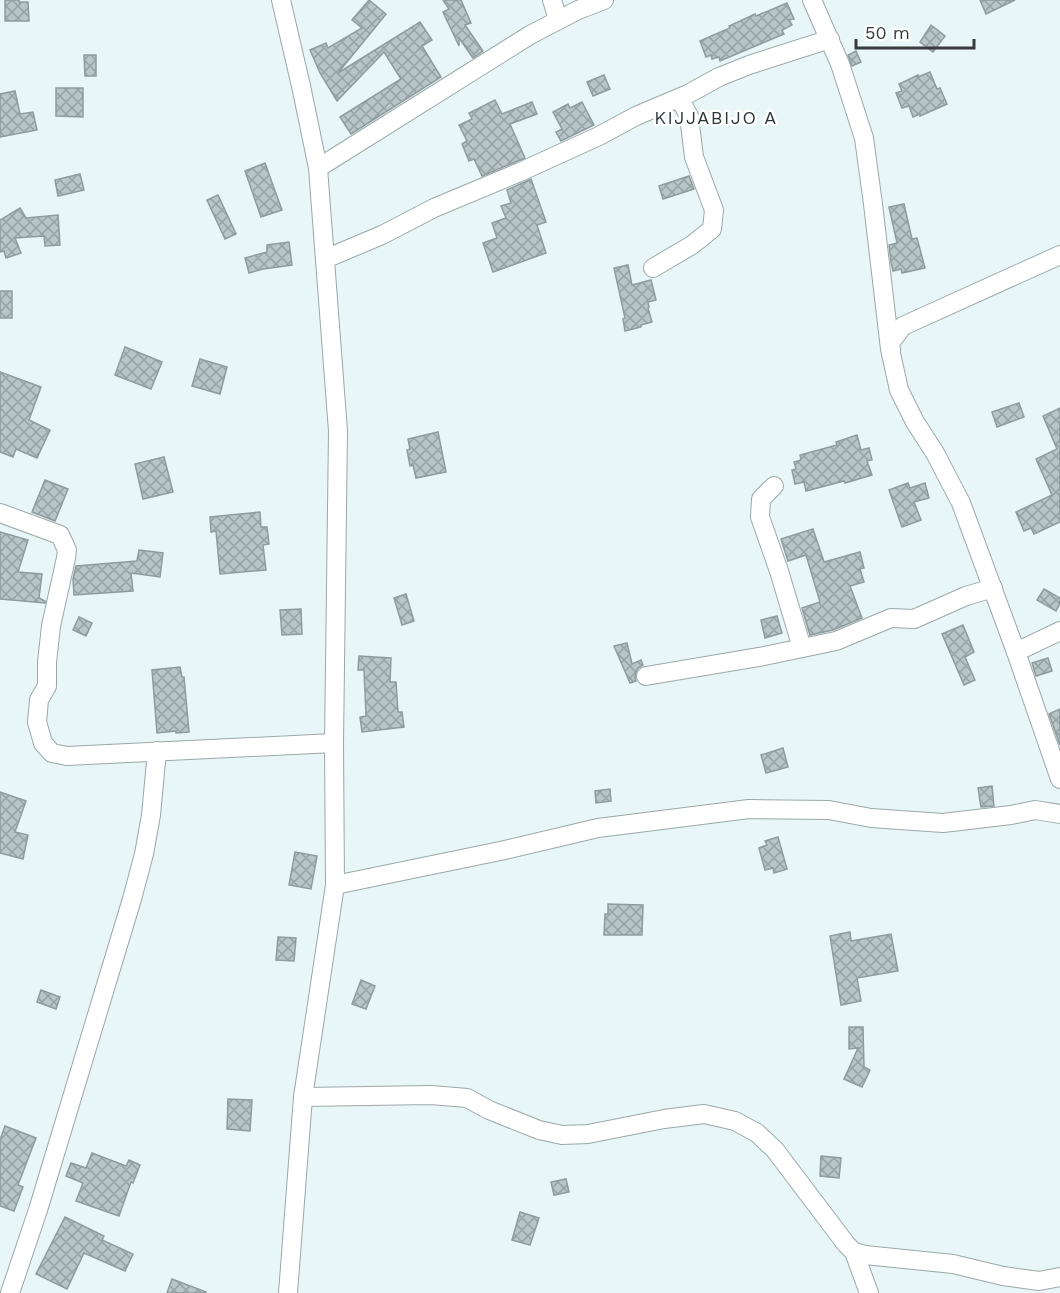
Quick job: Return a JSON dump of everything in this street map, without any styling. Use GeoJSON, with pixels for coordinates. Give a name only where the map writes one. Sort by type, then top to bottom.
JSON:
{"type":"FeatureCollection","features":[{"type":"Feature","properties":{"kind":"street"},"geometry":{"type":"LineString","coordinates":[[281,0],[318,168],[338,431],[334,743],[335,885],[303,1097],[288,1293]]}},
{"type":"Feature","properties":{"kind":"street"},"geometry":{"type":"LineString","coordinates":[[552,0],[558,20]]}},
{"type":"Feature","properties":{"kind":"street"},"geometry":{"type":"LineString","coordinates":[[318,168],[530,35],[578,10],[604,0]]}},
{"type":"Feature","properties":{"kind":"street"},"geometry":{"type":"LineString","coordinates":[[812,0],[840,64],[864,138],[890,349],[899,390],[915,423],[935,453],[962,503],[1060,779]]}},
{"type":"Feature","properties":{"kind":"street"},"geometry":{"type":"LineString","coordinates":[[325,259],[382,235],[434,208],[599,136],[719,77],[830,39]]}},
{"type":"Feature","properties":{"kind":"street"},"geometry":{"type":"LineString","coordinates":[[653,268],[692,246],[712,229],[714,210],[694,157],[689,116],[679,98]]}},
{"type":"Feature","properties":{"kind":"street"},"geometry":{"type":"LineString","coordinates":[[899,390],[890,343],[903,326],[1060,255]]}},
{"type":"Feature","properties":{"kind":"street"},"geometry":{"type":"LineString","coordinates":[[774,486],[761,499],[760,517],[802,648]]}},
{"type":"Feature","properties":{"kind":"street"},"geometry":{"type":"LineString","coordinates":[[0,513],[60,535],[67,550],[51,626],[47,686],[39,700],[38,722],[43,742],[52,753],[67,756],[334,743]]}},
{"type":"Feature","properties":{"kind":"street"},"geometry":{"type":"LineString","coordinates":[[646,676],[836,641],[891,618],[914,620],[966,596],[993,588]]}},
{"type":"Feature","properties":{"kind":"street"},"geometry":{"type":"LineString","coordinates":[[1016,652],[1060,631]]}},
{"type":"Feature","properties":{"kind":"street"},"geometry":{"type":"LineString","coordinates":[[10,1293],[38,1210],[132,899],[151,815],[157,751]]}},
{"type":"Feature","properties":{"kind":"street"},"geometry":{"type":"LineString","coordinates":[[335,885],[598,828],[749,808],[829,810],[871,818],[943,823],[1035,810],[1060,814]]}},
{"type":"Feature","properties":{"kind":"street"},"geometry":{"type":"LineString","coordinates":[[303,1097],[431,1095],[467,1098],[489,1110],[539,1130],[562,1135],[588,1134],[664,1119],[704,1114],[735,1121],[757,1133],[775,1150],[854,1252],[869,1293]]}},
{"type":"Feature","properties":{"kind":"street"},"geometry":{"type":"LineString","coordinates":[[854,1252],[953,1264],[1002,1276],[1039,1281],[1060,1277]]}},
{"type":"Feature","properties":{"kind":"building"},"geometry":{"type":"Polygon","coordinates":[[[5,0],[28,2],[29,21],[5,21],[5,0]]]}},
{"type":"Feature","properties":{"kind":"building"},"geometry":{"type":"Polygon","coordinates":[[[369,0],[386,14],[338,73],[420,22],[432,40],[422,46],[441,77],[351,134],[340,117],[401,79],[384,52],[337,101],[320,73],[310,50],[326,43],[328,48],[362,28],[352,20],[369,0]]]}},
{"type":"Feature","properties":{"kind":"building"},"geometry":{"type":"Polygon","coordinates":[[[443,0],[461,0],[471,23],[465,25],[483,51],[473,58],[459,38],[459,46],[443,12],[449,9],[443,0]]]}},
{"type":"Feature","properties":{"kind":"building"},"geometry":{"type":"Polygon","coordinates":[[[980,0],[1015,0],[986,14],[980,0]]]}},
{"type":"Feature","properties":{"kind":"building"},"geometry":{"type":"Polygon","coordinates":[[[787,3],[794,19],[789,20],[792,25],[782,30],[784,34],[720,61],[719,57],[712,59],[711,55],[706,57],[700,41],[755,14],[756,16],[787,3]]]}},
{"type":"Feature","properties":{"kind":"building"},"geometry":{"type":"Polygon","coordinates":[[[931,25],[945,36],[933,52],[920,42],[931,25]]]}},
{"type":"Feature","properties":{"kind":"building"},"geometry":{"type":"Polygon","coordinates":[[[856,51],[861,62],[852,66],[848,55],[856,51]]]}},
{"type":"Feature","properties":{"kind":"building"},"geometry":{"type":"Polygon","coordinates":[[[84,55],[96,55],[96,76],[85,76],[84,55]]]}},
{"type":"Feature","properties":{"kind":"building"},"geometry":{"type":"Polygon","coordinates":[[[930,72],[947,104],[913,117],[909,106],[902,108],[896,93],[902,91],[899,84],[930,72]]]}},
{"type":"Feature","properties":{"kind":"building"},"geometry":{"type":"Polygon","coordinates":[[[604,75],[610,89],[593,96],[587,82],[604,75]]]}},
{"type":"Feature","properties":{"kind":"building"},"geometry":{"type":"Polygon","coordinates":[[[56,88],[83,88],[83,117],[56,116],[56,88]]]}},
{"type":"Feature","properties":{"kind":"building"},"geometry":{"type":"Polygon","coordinates":[[[15,91],[20,114],[33,112],[37,130],[0,137],[0,94],[15,91]]]}},
{"type":"Feature","properties":{"kind":"building"},"geometry":{"type":"Polygon","coordinates":[[[495,100],[502,114],[532,102],[537,114],[510,124],[525,158],[482,176],[474,159],[469,161],[462,144],[467,141],[459,125],[472,119],[469,113],[495,100]]]}},
{"type":"Feature","properties":{"kind":"building"},"geometry":{"type":"Polygon","coordinates":[[[582,102],[594,125],[561,141],[556,132],[562,129],[553,112],[568,104],[570,108],[582,102]]]}},
{"type":"Feature","properties":{"kind":"building"},"geometry":{"type":"Polygon","coordinates":[[[265,163],[282,210],[261,217],[245,171],[265,163]]]}},
{"type":"Feature","properties":{"kind":"building"},"geometry":{"type":"Polygon","coordinates":[[[80,174],[84,190],[58,196],[55,180],[80,174]]]}},
{"type":"Feature","properties":{"kind":"building"},"geometry":{"type":"Polygon","coordinates":[[[689,176],[694,189],[663,199],[659,186],[689,176]]]}},
{"type":"Feature","properties":{"kind":"building"},"geometry":{"type":"Polygon","coordinates":[[[531,179],[546,222],[537,225],[546,253],[493,272],[483,243],[497,238],[492,223],[506,218],[501,206],[511,203],[507,190],[531,179]]]}},
{"type":"Feature","properties":{"kind":"building"},"geometry":{"type":"Polygon","coordinates":[[[218,195],[236,234],[225,239],[207,200],[218,195]]]}},
{"type":"Feature","properties":{"kind":"building"},"geometry":{"type":"Polygon","coordinates":[[[904,204],[912,239],[917,238],[925,268],[902,273],[901,269],[893,271],[891,262],[889,245],[897,243],[889,207],[904,204]]]}},
{"type":"Feature","properties":{"kind":"building"},"geometry":{"type":"Polygon","coordinates":[[[20,208],[26,218],[58,215],[60,245],[45,246],[44,236],[15,238],[21,253],[6,258],[4,251],[0,252],[0,220],[20,208]]]}},
{"type":"Feature","properties":{"kind":"building"},"geometry":{"type":"Polygon","coordinates":[[[289,242],[292,265],[249,273],[245,258],[267,252],[267,245],[289,242]]]}},
{"type":"Feature","properties":{"kind":"building"},"geometry":{"type":"Polygon","coordinates":[[[628,265],[632,285],[651,280],[656,300],[648,302],[652,322],[625,331],[623,319],[625,318],[614,268],[628,265]]]}},
{"type":"Feature","properties":{"kind":"building"},"geometry":{"type":"Polygon","coordinates":[[[0,291],[12,291],[12,318],[0,318],[0,291]]]}},
{"type":"Feature","properties":{"kind":"building"},"geometry":{"type":"Polygon","coordinates":[[[125,347],[162,362],[151,389],[115,375],[125,347]]]}},
{"type":"Feature","properties":{"kind":"building"},"geometry":{"type":"Polygon","coordinates":[[[200,359],[227,367],[220,394],[192,386],[200,359]]]}},
{"type":"Feature","properties":{"kind":"building"},"geometry":{"type":"Polygon","coordinates":[[[0,372],[41,387],[29,420],[50,430],[37,458],[16,449],[13,457],[0,452],[0,372]]]}},
{"type":"Feature","properties":{"kind":"building"},"geometry":{"type":"Polygon","coordinates":[[[1019,403],[1024,417],[997,427],[992,412],[1019,403]]]}},
{"type":"Feature","properties":{"kind":"building"},"geometry":{"type":"Polygon","coordinates":[[[1060,408],[1060,522],[1034,534],[1031,528],[1024,531],[1016,512],[1052,495],[1036,459],[1057,449],[1043,416],[1060,408]]]}},
{"type":"Feature","properties":{"kind":"building"},"geometry":{"type":"Polygon","coordinates":[[[438,432],[446,472],[416,478],[413,465],[410,466],[407,450],[410,449],[408,439],[438,432]]]}},
{"type":"Feature","properties":{"kind":"building"},"geometry":{"type":"Polygon","coordinates":[[[857,435],[861,450],[869,448],[872,460],[867,461],[872,475],[806,491],[804,482],[795,484],[792,470],[796,469],[794,462],[801,460],[800,455],[837,445],[836,442],[857,435]]]}},
{"type":"Feature","properties":{"kind":"building"},"geometry":{"type":"Polygon","coordinates":[[[164,457],[173,492],[143,499],[135,464],[164,457]]]}},
{"type":"Feature","properties":{"kind":"building"},"geometry":{"type":"Polygon","coordinates":[[[45,480],[68,489],[55,521],[32,512],[45,480]]]}},
{"type":"Feature","properties":{"kind":"building"},"geometry":{"type":"Polygon","coordinates":[[[908,483],[910,488],[925,483],[929,498],[914,502],[921,520],[902,527],[889,490],[908,483]]]}},
{"type":"Feature","properties":{"kind":"building"},"geometry":{"type":"Polygon","coordinates":[[[260,512],[261,527],[267,527],[269,544],[263,545],[266,570],[220,574],[216,531],[211,532],[210,517],[260,512]]]}},
{"type":"Feature","properties":{"kind":"building"},"geometry":{"type":"Polygon","coordinates":[[[813,529],[824,562],[860,552],[864,568],[860,569],[864,582],[850,586],[862,618],[833,630],[810,635],[802,608],[820,602],[806,555],[788,561],[781,539],[813,529]]]}},
{"type":"Feature","properties":{"kind":"building"},"geometry":{"type":"Polygon","coordinates":[[[0,532],[28,540],[18,572],[42,574],[39,598],[45,603],[0,599],[0,532]]]}},
{"type":"Feature","properties":{"kind":"building"},"geometry":{"type":"Polygon","coordinates":[[[139,550],[163,553],[160,577],[131,573],[133,591],[74,595],[73,579],[76,566],[137,561],[139,550]]]}},
{"type":"Feature","properties":{"kind":"building"},"geometry":{"type":"Polygon","coordinates":[[[1044,589],[1060,598],[1056,611],[1037,600],[1044,589]]]}},
{"type":"Feature","properties":{"kind":"building"},"geometry":{"type":"Polygon","coordinates":[[[406,594],[414,621],[402,625],[394,598],[406,594]]]}},
{"type":"Feature","properties":{"kind":"building"},"geometry":{"type":"Polygon","coordinates":[[[301,609],[302,634],[282,635],[280,610],[301,609]]]}},
{"type":"Feature","properties":{"kind":"building"},"geometry":{"type":"Polygon","coordinates":[[[777,616],[782,633],[765,638],[761,620],[777,616]]]}},
{"type":"Feature","properties":{"kind":"building"},"geometry":{"type":"Polygon","coordinates":[[[79,617],[92,623],[86,636],[73,630],[79,617]]]}},
{"type":"Feature","properties":{"kind":"building"},"geometry":{"type":"Polygon","coordinates":[[[963,625],[974,652],[965,657],[975,680],[964,685],[942,634],[963,625]]]}},
{"type":"Feature","properties":{"kind":"building"},"geometry":{"type":"Polygon","coordinates":[[[627,643],[632,664],[641,660],[643,665],[636,672],[636,681],[630,683],[614,646],[627,643]]]}},
{"type":"Feature","properties":{"kind":"building"},"geometry":{"type":"Polygon","coordinates":[[[359,656],[391,658],[390,682],[396,682],[398,712],[402,712],[404,727],[362,732],[360,717],[366,716],[364,670],[358,670],[359,656]]]}},
{"type":"Feature","properties":{"kind":"building"},"geometry":{"type":"Polygon","coordinates":[[[1048,658],[1052,671],[1036,676],[1032,663],[1048,658]]]}},
{"type":"Feature","properties":{"kind":"building"},"geometry":{"type":"Polygon","coordinates":[[[180,667],[182,677],[184,677],[189,732],[157,733],[152,670],[180,667]]]}},
{"type":"Feature","properties":{"kind":"building"},"geometry":{"type":"Polygon","coordinates":[[[1060,709],[1060,745],[1049,714],[1060,709]]]}},
{"type":"Feature","properties":{"kind":"building"},"geometry":{"type":"Polygon","coordinates":[[[783,748],[788,767],[766,773],[761,755],[783,748]]]}},
{"type":"Feature","properties":{"kind":"building"},"geometry":{"type":"Polygon","coordinates":[[[992,786],[994,806],[981,807],[978,788],[992,786]]]}},
{"type":"Feature","properties":{"kind":"building"},"geometry":{"type":"Polygon","coordinates":[[[610,789],[611,801],[596,803],[595,791],[610,789]]]}},
{"type":"Feature","properties":{"kind":"building"},"geometry":{"type":"Polygon","coordinates":[[[0,792],[26,801],[15,832],[28,835],[23,859],[0,853],[0,792]]]}},
{"type":"Feature","properties":{"kind":"building"},"geometry":{"type":"Polygon","coordinates":[[[778,837],[787,869],[774,873],[773,868],[765,870],[759,848],[767,845],[765,841],[778,837]]]}},
{"type":"Feature","properties":{"kind":"building"},"geometry":{"type":"Polygon","coordinates":[[[295,852],[317,856],[311,889],[289,885],[295,852]]]}},
{"type":"Feature","properties":{"kind":"building"},"geometry":{"type":"Polygon","coordinates":[[[608,904],[643,905],[642,935],[604,935],[608,904]]]}},
{"type":"Feature","properties":{"kind":"building"},"geometry":{"type":"Polygon","coordinates":[[[850,932],[851,941],[891,934],[898,971],[857,978],[861,1001],[841,1005],[830,936],[850,932]]]}},
{"type":"Feature","properties":{"kind":"building"},"geometry":{"type":"Polygon","coordinates":[[[278,937],[296,938],[294,961],[276,960],[278,937]]]}},
{"type":"Feature","properties":{"kind":"building"},"geometry":{"type":"Polygon","coordinates":[[[361,980],[375,986],[366,1009],[352,1004],[361,980]]]}},
{"type":"Feature","properties":{"kind":"building"},"geometry":{"type":"Polygon","coordinates":[[[41,990],[60,997],[56,1009],[37,1002],[41,990]]]}},
{"type":"Feature","properties":{"kind":"building"},"geometry":{"type":"Polygon","coordinates":[[[849,1027],[863,1027],[864,1067],[870,1070],[862,1087],[844,1079],[858,1048],[849,1049],[849,1027]]]}},
{"type":"Feature","properties":{"kind":"building"},"geometry":{"type":"Polygon","coordinates":[[[228,1099],[252,1100],[250,1131],[227,1129],[228,1099]]]}},
{"type":"Feature","properties":{"kind":"building"},"geometry":{"type":"Polygon","coordinates":[[[5,1126],[36,1138],[18,1185],[23,1187],[14,1211],[0,1206],[0,1140],[5,1126]]]}},
{"type":"Feature","properties":{"kind":"building"},"geometry":{"type":"Polygon","coordinates":[[[92,1153],[126,1166],[129,1160],[140,1165],[133,1183],[131,1182],[119,1216],[76,1201],[83,1183],[66,1176],[71,1163],[86,1168],[92,1153]]]}},
{"type":"Feature","properties":{"kind":"building"},"geometry":{"type":"Polygon","coordinates":[[[821,1156],[841,1158],[839,1178],[820,1176],[821,1156]]]}},
{"type":"Feature","properties":{"kind":"building"},"geometry":{"type":"Polygon","coordinates":[[[566,1179],[569,1192],[554,1195],[551,1182],[566,1179]]]}},
{"type":"Feature","properties":{"kind":"building"},"geometry":{"type":"Polygon","coordinates":[[[520,1212],[539,1218],[530,1245],[512,1240],[520,1212]]]}},
{"type":"Feature","properties":{"kind":"building"},"geometry":{"type":"Polygon","coordinates":[[[65,1217],[104,1236],[102,1240],[133,1254],[125,1271],[84,1253],[67,1289],[36,1274],[65,1217]]]}},
{"type":"Feature","properties":{"kind":"building"},"geometry":{"type":"Polygon","coordinates":[[[172,1279],[206,1292],[206,1293],[167,1293],[172,1279]]]}},
{"type":"Feature","properties":{"kind":"district","name":"KIJJABIJO A"},"geometry":{"type":"Point","coordinates":[716,118]}}]}
